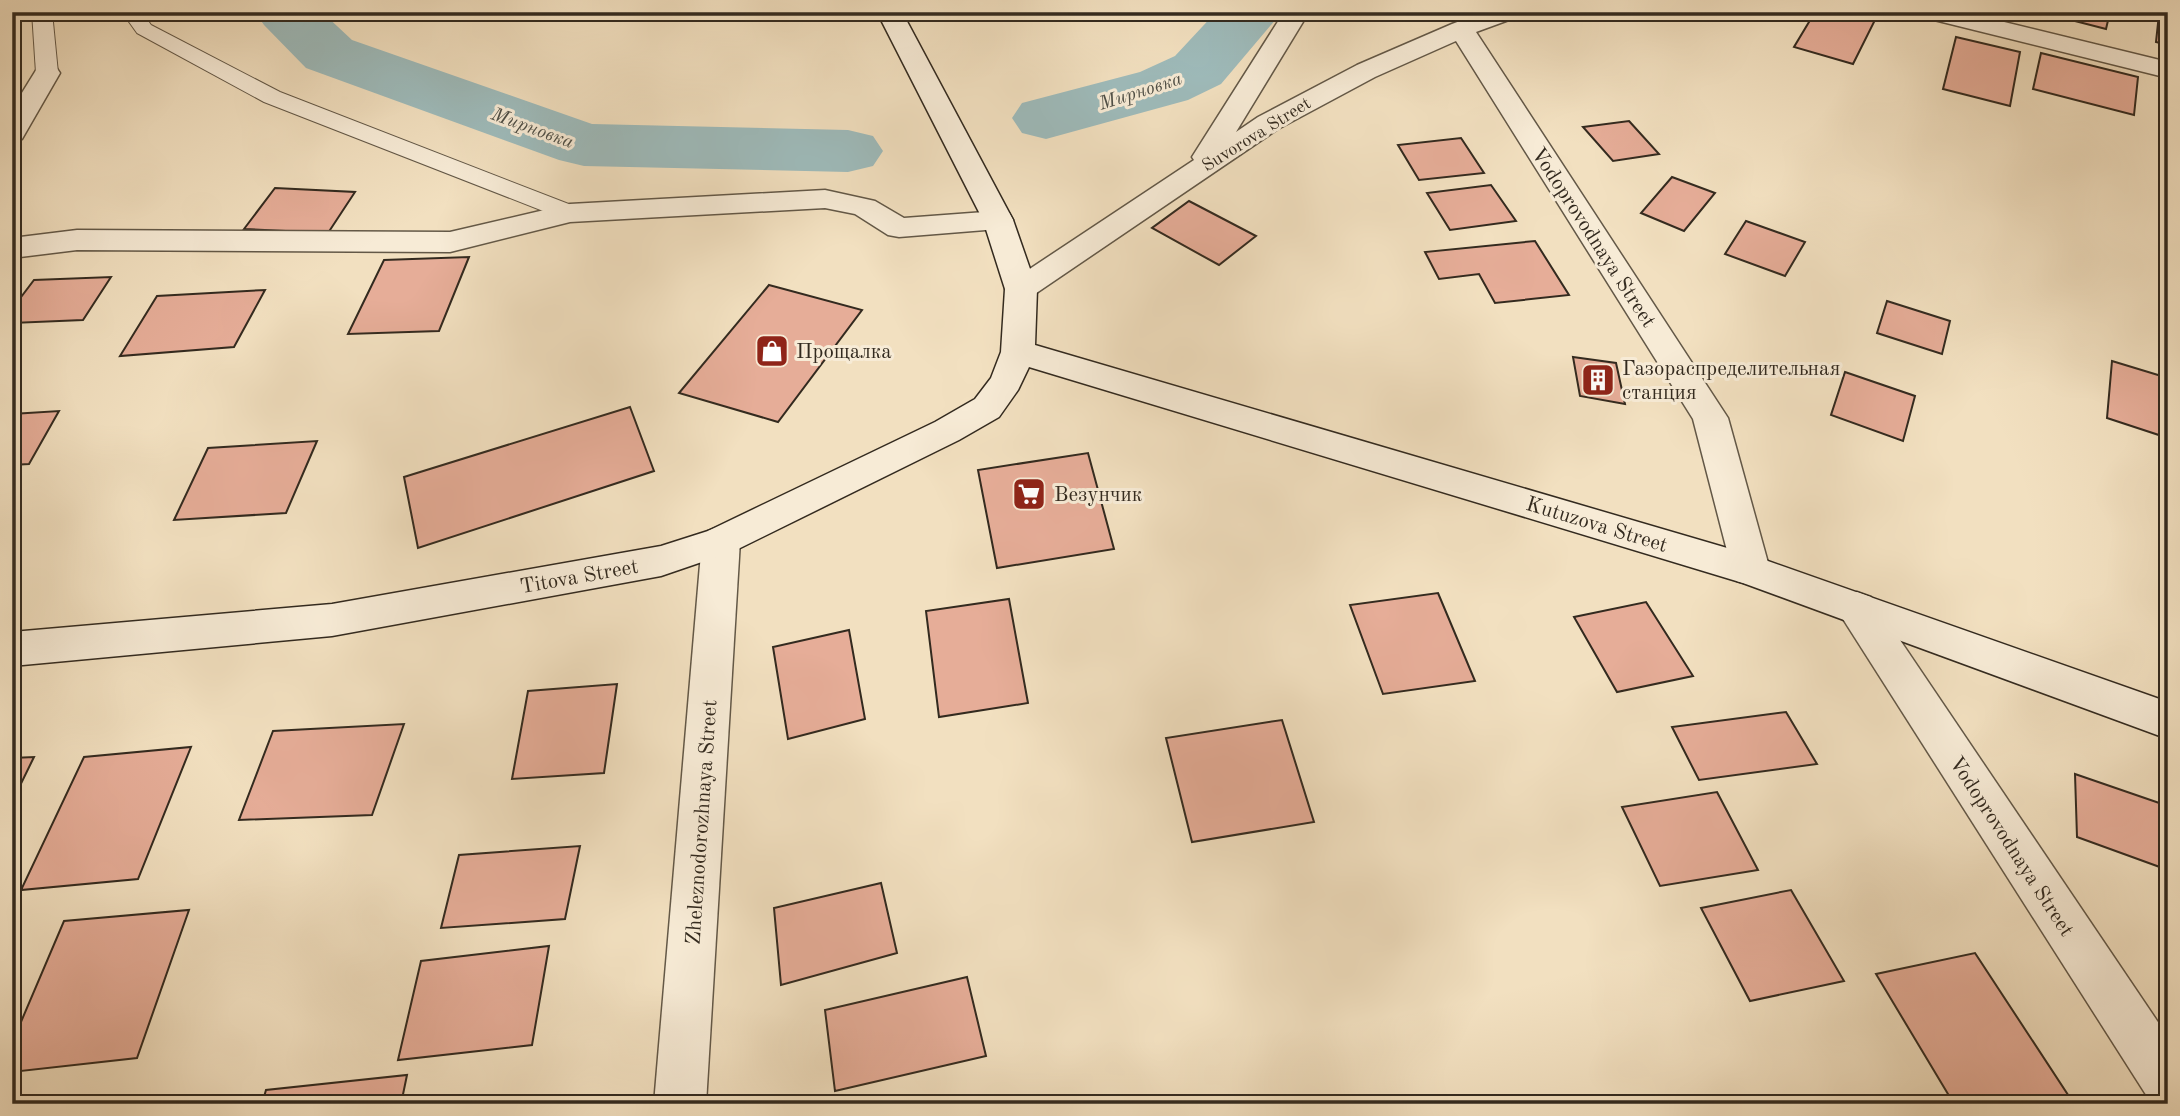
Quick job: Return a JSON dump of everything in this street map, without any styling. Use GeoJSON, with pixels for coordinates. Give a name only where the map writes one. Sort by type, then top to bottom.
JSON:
{"type":"FeatureCollection","features":[{"type":"Feature","properties":{"kind":"street"},"geometry":{"type":"LineString","coordinates":[[889,12],[998,220],[1021,289]]}},
{"type":"Feature","properties":{"kind":"street"},"geometry":{"type":"LineString","coordinates":[[1197,171],[1297,12]]}},
{"type":"Feature","properties":{"kind":"street","name":"Suvorova Street"},"geometry":{"type":"LineString","coordinates":[[1021,289],[1268,122],[1366,71],[1461,29],[1508,12]]}},
{"type":"Feature","properties":{"kind":"street"},"geometry":{"type":"LineString","coordinates":[[1931,12],[2168,70]]}},
{"type":"Feature","properties":{"kind":"street","name":"Vodoprovodnaya Street"},"geometry":{"type":"LineString","coordinates":[[1461,29],[1710,418],[1751,570]]}},
{"type":"Feature","properties":{"kind":"street"},"geometry":{"type":"LineString","coordinates":[[12,133],[47,74]]}},
{"type":"Feature","properties":{"kind":"street"},"geometry":{"type":"LineString","coordinates":[[12,248],[77,240],[450,242],[570,213],[825,199],[864,207],[899,228],[998,220]]}},
{"type":"Feature","properties":{"kind":"street","name":"Titova Street"},"geometry":{"type":"LineString","coordinates":[[12,649],[332,620],[661,561],[721,541],[988,408],[1006,382],[1018,352],[1021,289]]}},
{"type":"Feature","properties":{"kind":"street","name":"Kutuzova Street"},"geometry":{"type":"LineString","coordinates":[[1018,352],[1751,570],[2168,721]]}},
{"type":"Feature","properties":{"kind":"street","name":"Zheleznodorozhnaya Street"},"geometry":{"type":"LineString","coordinates":[[680,1104],[721,541]]}},
{"type":"Feature","properties":{"kind":"street","name":"Vodoprovodnaya Street"},"geometry":{"type":"LineString","coordinates":[[1857,608],[2168,1083]]}},
{"type":"Feature","properties":{"kind":"lane"},"geometry":{"type":"LineString","coordinates":[[43,12],[47,74]]}},
{"type":"Feature","properties":{"kind":"lane"},"geometry":{"type":"LineString","coordinates":[[132,12],[144,29],[272,97],[570,213]]}},
{"type":"Feature","properties":{"kind":"building"},"geometry":{"type":"Polygon","coordinates":[[[1815,12],[1853,12],[1876,18],[1853,64],[1794,47],[1815,12]]]}},
{"type":"Feature","properties":{"kind":"building"},"geometry":{"type":"Polygon","coordinates":[[[2040,12],[2110,12],[2106,29],[2040,12]]]}},
{"type":"Feature","properties":{"kind":"building"},"geometry":{"type":"Polygon","coordinates":[[[2159,14],[2168,16],[2168,45],[2156,42],[2159,14]]]}},
{"type":"Feature","properties":{"kind":"building"},"geometry":{"type":"Polygon","coordinates":[[[1956,37],[2020,52],[2010,106],[1943,89],[1956,37]]]}},
{"type":"Feature","properties":{"kind":"building"},"geometry":{"type":"Polygon","coordinates":[[[2041,53],[2138,77],[2134,115],[2033,89],[2041,53]]]}},
{"type":"Feature","properties":{"kind":"building"},"geometry":{"type":"Polygon","coordinates":[[[1629,121],[1659,154],[1613,161],[1583,127],[1629,121]]]}},
{"type":"Feature","properties":{"kind":"building"},"geometry":{"type":"Polygon","coordinates":[[[1461,138],[1484,173],[1419,180],[1398,145],[1461,138]]]}},
{"type":"Feature","properties":{"kind":"building"},"geometry":{"type":"Polygon","coordinates":[[[1672,177],[1715,193],[1684,231],[1641,213],[1672,177]]]}},
{"type":"Feature","properties":{"kind":"building"},"geometry":{"type":"Polygon","coordinates":[[[1491,185],[1516,221],[1450,230],[1427,193],[1491,185]]]}},
{"type":"Feature","properties":{"kind":"building"},"geometry":{"type":"Polygon","coordinates":[[[275,188],[355,192],[328,233],[244,229],[275,188]]]}},
{"type":"Feature","properties":{"kind":"building"},"geometry":{"type":"Polygon","coordinates":[[[1189,201],[1256,236],[1219,265],[1152,228],[1189,201]]]}},
{"type":"Feature","properties":{"kind":"building"},"geometry":{"type":"Polygon","coordinates":[[[1746,221],[1805,242],[1785,276],[1725,254],[1746,221]]]}},
{"type":"Feature","properties":{"kind":"building"},"geometry":{"type":"Polygon","coordinates":[[[1535,241],[1569,295],[1495,303],[1479,274],[1439,279],[1425,252],[1535,241]]]}},
{"type":"Feature","properties":{"kind":"building"},"geometry":{"type":"Polygon","coordinates":[[[469,257],[439,331],[348,334],[384,260],[469,257]]]}},
{"type":"Feature","properties":{"kind":"building"},"geometry":{"type":"Polygon","coordinates":[[[111,277],[83,320],[12,323],[12,309],[34,280],[111,277]]]}},
{"type":"Feature","properties":{"kind":"building","name":"Прощалка"},"geometry":{"type":"Polygon","coordinates":[[[769,285],[862,310],[778,422],[679,393],[769,285]]]}},
{"type":"Feature","properties":{"kind":"building"},"geometry":{"type":"Polygon","coordinates":[[[265,290],[234,347],[120,356],[157,296],[265,290]]]}},
{"type":"Feature","properties":{"kind":"building"},"geometry":{"type":"Polygon","coordinates":[[[1887,301],[1950,321],[1942,354],[1877,333],[1887,301]]]}},
{"type":"Feature","properties":{"kind":"building","name":"Газораспределительная станция"},"geometry":{"type":"Polygon","coordinates":[[[1573,357],[1616,363],[1625,404],[1580,396],[1573,357]]]}},
{"type":"Feature","properties":{"kind":"building"},"geometry":{"type":"Polygon","coordinates":[[[2112,361],[2168,378],[2168,438],[2107,418],[2112,361]]]}},
{"type":"Feature","properties":{"kind":"building"},"geometry":{"type":"Polygon","coordinates":[[[1845,372],[1915,396],[1903,441],[1831,415],[1845,372]]]}},
{"type":"Feature","properties":{"kind":"building"},"geometry":{"type":"Polygon","coordinates":[[[630,407],[654,471],[418,548],[404,477],[630,407]]]}},
{"type":"Feature","properties":{"kind":"building"},"geometry":{"type":"Polygon","coordinates":[[[59,411],[29,464],[12,465],[12,414],[59,411]]]}},
{"type":"Feature","properties":{"kind":"building"},"geometry":{"type":"Polygon","coordinates":[[[317,441],[286,513],[174,520],[208,448],[317,441]]]}},
{"type":"Feature","properties":{"kind":"building"},"geometry":{"type":"Polygon","coordinates":[[[1088,453],[1114,549],[997,568],[978,470],[1088,453]]]}},
{"type":"Feature","properties":{"kind":"building"},"geometry":{"type":"Polygon","coordinates":[[[1438,593],[1475,681],[1383,694],[1350,605],[1438,593]]]}},
{"type":"Feature","properties":{"kind":"building"},"geometry":{"type":"Polygon","coordinates":[[[1009,599],[1028,703],[939,717],[926,611],[1009,599]]]}},
{"type":"Feature","properties":{"kind":"building"},"geometry":{"type":"Polygon","coordinates":[[[1646,602],[1693,676],[1617,692],[1574,617],[1646,602]]]}},
{"type":"Feature","properties":{"kind":"building"},"geometry":{"type":"Polygon","coordinates":[[[849,630],[865,719],[788,739],[773,647],[849,630]]]}},
{"type":"Feature","properties":{"kind":"building"},"geometry":{"type":"Polygon","coordinates":[[[617,684],[604,773],[512,779],[528,691],[617,684]]]}},
{"type":"Feature","properties":{"kind":"building"},"geometry":{"type":"Polygon","coordinates":[[[1786,712],[1817,764],[1699,780],[1672,727],[1786,712]]]}},
{"type":"Feature","properties":{"kind":"building"},"geometry":{"type":"Polygon","coordinates":[[[1282,720],[1314,822],[1192,842],[1166,738],[1282,720]]]}},
{"type":"Feature","properties":{"kind":"building"},"geometry":{"type":"Polygon","coordinates":[[[404,724],[372,815],[239,820],[273,731],[404,724]]]}},
{"type":"Feature","properties":{"kind":"building"},"geometry":{"type":"Polygon","coordinates":[[[191,747],[138,879],[21,890],[84,757],[191,747]]]}},
{"type":"Feature","properties":{"kind":"building"},"geometry":{"type":"Polygon","coordinates":[[[34,757],[12,802],[12,758],[34,757]]]}},
{"type":"Feature","properties":{"kind":"building"},"geometry":{"type":"Polygon","coordinates":[[[2075,774],[2168,806],[2168,870],[2077,837],[2075,774]]]}},
{"type":"Feature","properties":{"kind":"building"},"geometry":{"type":"Polygon","coordinates":[[[1717,792],[1758,870],[1660,886],[1622,807],[1717,792]]]}},
{"type":"Feature","properties":{"kind":"building"},"geometry":{"type":"Polygon","coordinates":[[[580,846],[565,919],[441,928],[459,855],[580,846]]]}},
{"type":"Feature","properties":{"kind":"building"},"geometry":{"type":"Polygon","coordinates":[[[881,883],[897,953],[781,985],[774,908],[881,883]]]}},
{"type":"Feature","properties":{"kind":"building"},"geometry":{"type":"Polygon","coordinates":[[[1791,890],[1844,981],[1750,1001],[1701,908],[1791,890]]]}},
{"type":"Feature","properties":{"kind":"building"},"geometry":{"type":"Polygon","coordinates":[[[189,910],[137,1058],[12,1072],[12,1043],[64,921],[189,910]]]}},
{"type":"Feature","properties":{"kind":"building"},"geometry":{"type":"Polygon","coordinates":[[[549,946],[532,1045],[398,1060],[421,961],[549,946]]]}},
{"type":"Feature","properties":{"kind":"building"},"geometry":{"type":"Polygon","coordinates":[[[1975,953],[2074,1104],[1954,1104],[1876,974],[1975,953]]]}},
{"type":"Feature","properties":{"kind":"building"},"geometry":{"type":"Polygon","coordinates":[[[967,977],[986,1056],[835,1091],[825,1010],[967,977]]]}},
{"type":"Feature","properties":{"kind":"building"},"geometry":{"type":"Polygon","coordinates":[[[407,1075],[401,1104],[262,1104],[266,1090],[407,1075]]]}},
{"type":"Feature","properties":{"kind":"waterway","name":"Мирновка"},"geometry":{"type":"LineString","coordinates":[[286,12],[329,54],[584,145],[848,151]]}},
{"type":"Feature","properties":{"kind":"waterway","name":"Мирновка"},"geometry":{"type":"LineString","coordinates":[[1046,118],[1164,86],[1198,70],[1251,12]]}},
{"type":"Feature","properties":{"kind":"place","name":"Прощалка"},"geometry":{"type":"Point","coordinates":[772,351]}},
{"type":"Feature","properties":{"kind":"place","name":"Газораспределительная станция"},"geometry":{"type":"Point","coordinates":[1598,380]}},
{"type":"Feature","properties":{"kind":"place","name":"Везунчик"},"geometry":{"type":"Point","coordinates":[1029,494]}}]}
